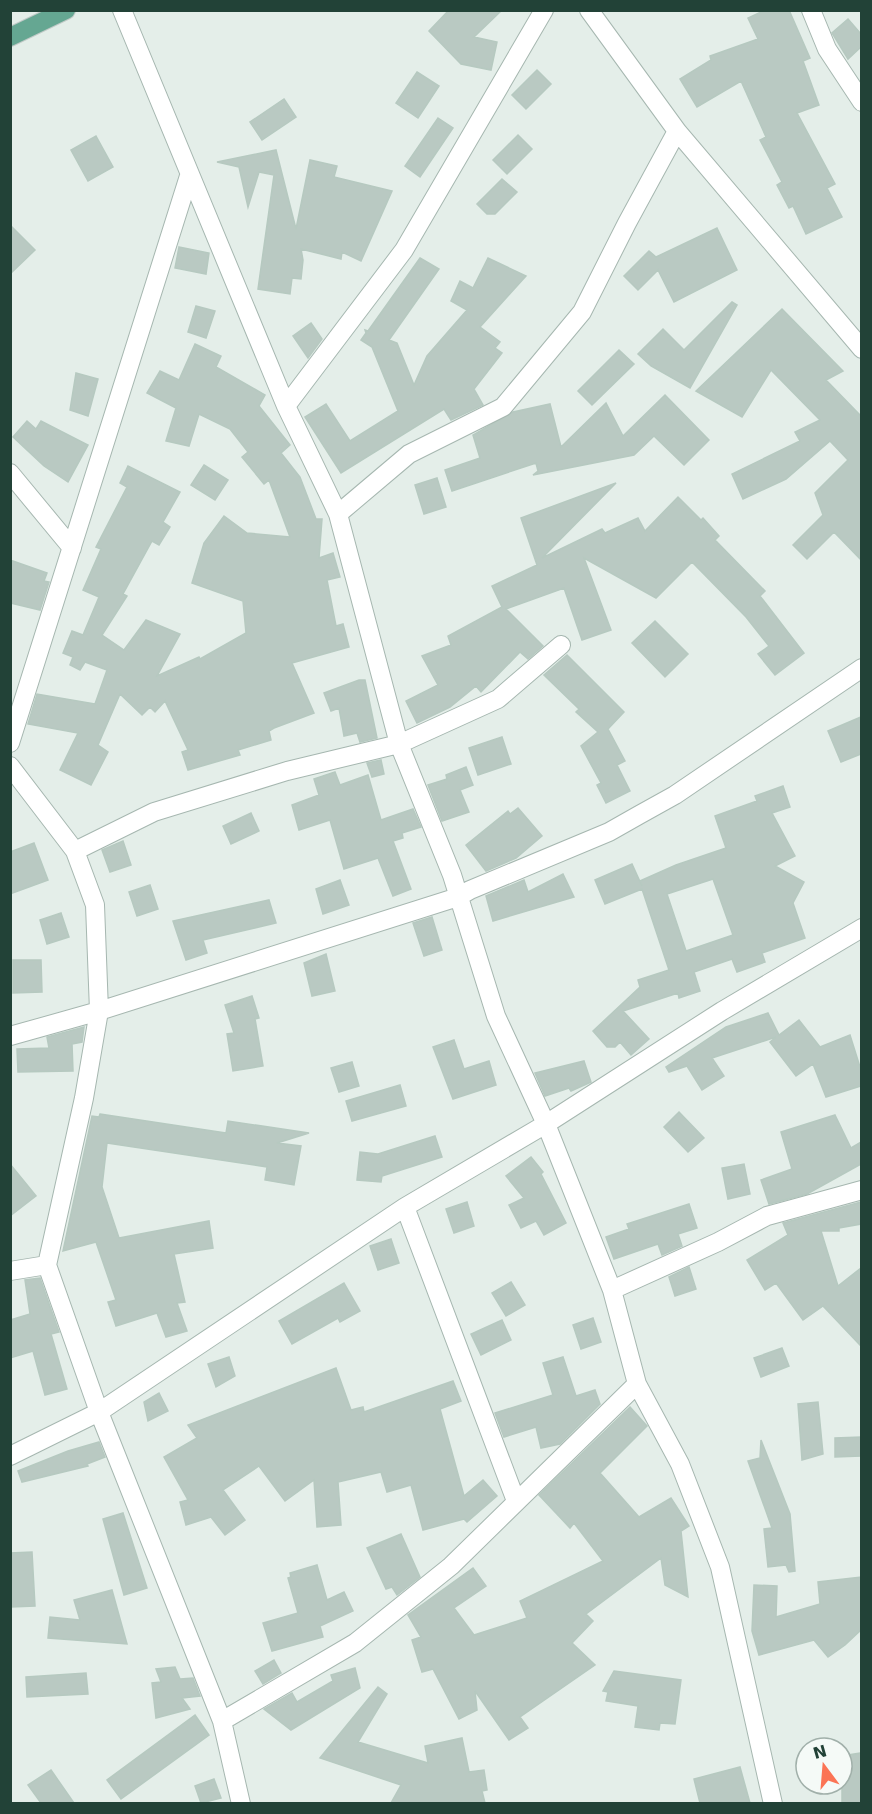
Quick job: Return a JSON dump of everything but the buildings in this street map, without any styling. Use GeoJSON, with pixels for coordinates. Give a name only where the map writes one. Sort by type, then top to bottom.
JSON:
{"type":"FeatureCollection","features":[{"type":"Feature","properties":{"kind":"main road"},"geometry":{"type":"LineString","coordinates":[[10,37],[66,10]]}},
{"type":"Feature","properties":{"kind":"street"},"geometry":{"type":"LineString","coordinates":[[122,10],[286,406],[338,514],[399,744],[452,875],[496,1016],[546,1124],[612,1290],[637,1384],[680,1464],[720,1567],[773,1803]]}},
{"type":"Feature","properties":{"kind":"street"},"geometry":{"type":"LineString","coordinates":[[286,406],[404,250],[544,10]]}},
{"type":"Feature","properties":{"kind":"street"},"geometry":{"type":"LineString","coordinates":[[589,10],[677,131],[861,349]]}},
{"type":"Feature","properties":{"kind":"street"},"geometry":{"type":"LineString","coordinates":[[811,10],[827,50],[861,102]]}},
{"type":"Feature","properties":{"kind":"street"},"geometry":{"type":"LineString","coordinates":[[338,514],[409,454],[503,406],[582,312],[677,131]]}},
{"type":"Feature","properties":{"kind":"street"},"geometry":{"type":"LineString","coordinates":[[10,743],[189,176]]}},
{"type":"Feature","properties":{"kind":"street"},"geometry":{"type":"LineString","coordinates":[[10,473],[72,548]]}},
{"type":"Feature","properties":{"kind":"street"},"geometry":{"type":"LineString","coordinates":[[75,851],[154,812],[288,771],[399,744],[498,699],[561,645]]}},
{"type":"Feature","properties":{"kind":"street"},"geometry":{"type":"LineString","coordinates":[[10,1036],[99,1011],[459,897],[470,890],[609,832],[666,800],[861,668]]}},
{"type":"Feature","properties":{"kind":"street"},"geometry":{"type":"LineString","coordinates":[[10,766],[75,851],[95,905],[99,1011],[84,1098],[47,1265],[99,1412],[222,1721],[242,1803]]}},
{"type":"Feature","properties":{"kind":"street"},"geometry":{"type":"LineString","coordinates":[[10,1456],[99,1412],[405,1207],[546,1124],[722,1011],[861,928]]}},
{"type":"Feature","properties":{"kind":"street"},"geometry":{"type":"LineString","coordinates":[[612,1290],[718,1242],[767,1216],[861,1190]]}},
{"type":"Feature","properties":{"kind":"street"},"geometry":{"type":"LineString","coordinates":[[405,1207],[516,1501]]}},
{"type":"Feature","properties":{"kind":"street"},"geometry":{"type":"LineString","coordinates":[[10,1271],[47,1265]]}},
{"type":"Feature","properties":{"kind":"street"},"geometry":{"type":"LineString","coordinates":[[222,1721],[355,1643],[451,1566],[637,1384]]}}]}
